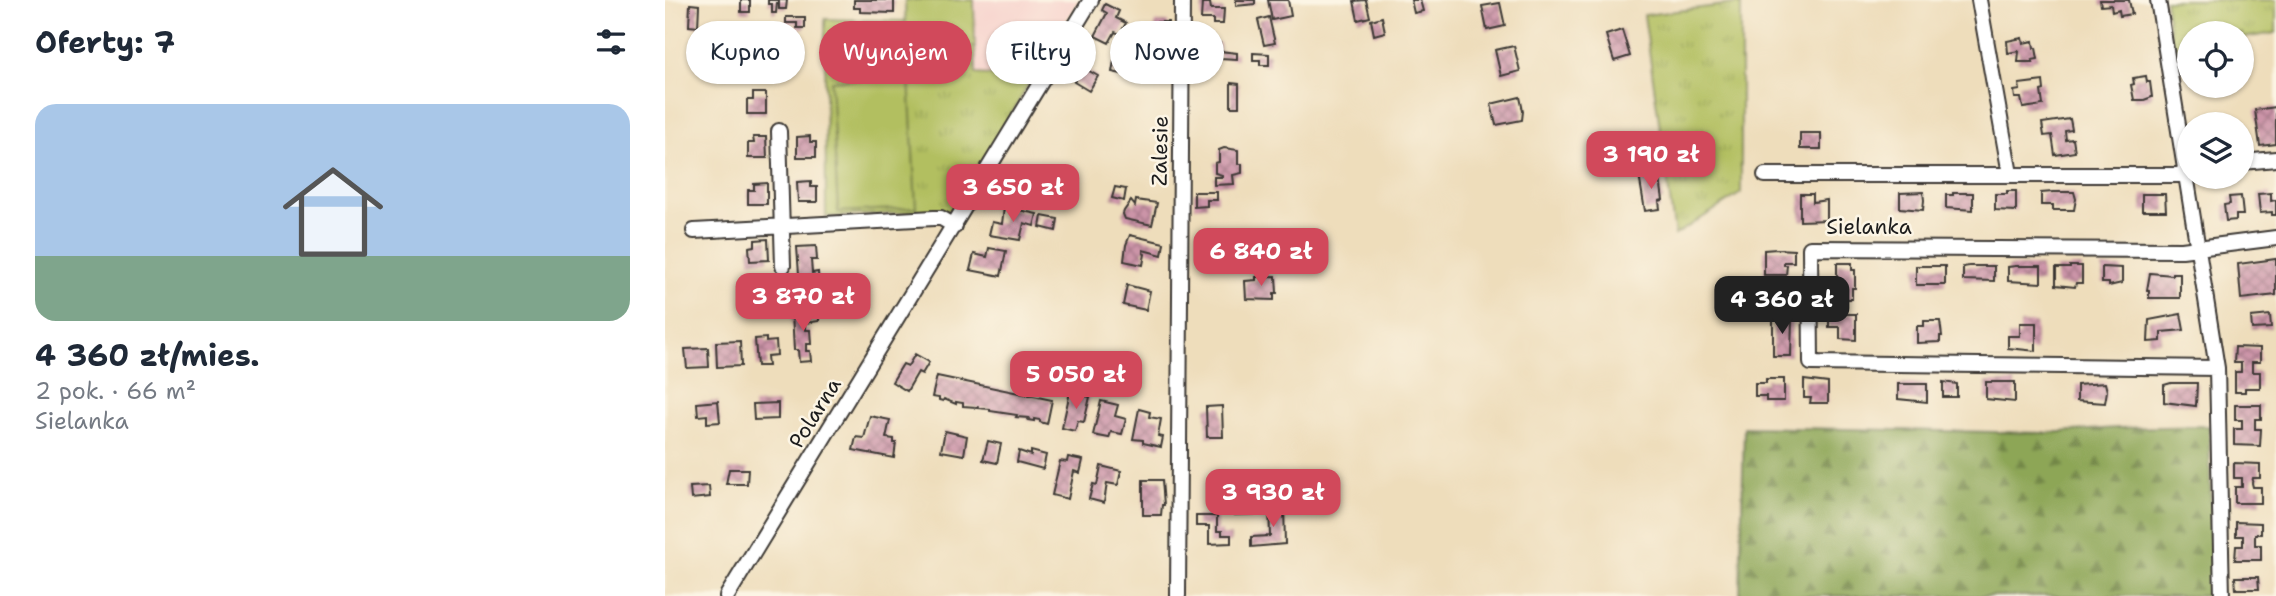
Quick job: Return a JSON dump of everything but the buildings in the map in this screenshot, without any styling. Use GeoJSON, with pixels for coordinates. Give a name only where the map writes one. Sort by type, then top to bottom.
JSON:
{"type":"FeatureCollection","features":[{"type":"Feature","properties":{"kind":"street","name":"Polarna"},"geometry":{"type":"LineString","coordinates":[[727,596],[1091,0]]}},
{"type":"Feature","properties":{"kind":"street","name":"Zalesie"},"geometry":{"type":"LineString","coordinates":[[1178,596],[1182,0]]}},
{"type":"Feature","properties":{"kind":"street"},"geometry":{"type":"LineString","coordinates":[[1979,0],[2010,174]]}},
{"type":"Feature","properties":{"kind":"street"},"geometry":{"type":"LineString","coordinates":[[2158,0],[2177,112]]}},
{"type":"Feature","properties":{"kind":"street"},"geometry":{"type":"LineString","coordinates":[[779,131],[783,266]]}},
{"type":"Feature","properties":{"kind":"street"},"geometry":{"type":"LineString","coordinates":[[2254,161],[2276,159]]}},
{"type":"Feature","properties":{"kind":"street"},"geometry":{"type":"LineString","coordinates":[[1765,174],[2177,174]]}},
{"type":"Feature","properties":{"kind":"street"},"geometry":{"type":"LineString","coordinates":[[2190,189],[2217,368],[2222,596]]}},
{"type":"Feature","properties":{"kind":"street"},"geometry":{"type":"LineString","coordinates":[[694,231],[934,218],[941,218],[955,226]]}},
{"type":"Feature","properties":{"kind":"street"},"geometry":{"type":"LineString","coordinates":[[2197,247],[2276,238]]}},
{"type":"Feature","properties":{"kind":"street","name":"Sielanka"},"geometry":{"type":"LineString","coordinates":[[2197,247],[2182,250],[1810,248],[1811,363],[2217,368]]}},
{"type":"Feature","properties":{"kind":"shaded area"},"geometry":{"type":"Polygon","coordinates":[[[974,0],[1078,0],[1066,21],[986,21],[986,75],[975,74],[974,0]]]}},
{"type":"Feature","properties":{"kind":"green space"},"geometry":{"type":"Polygon","coordinates":[[[905,0],[974,0],[975,47],[972,47],[972,21],[905,21],[905,0]]]}},
{"type":"Feature","properties":{"kind":"green space"},"geometry":{"type":"Polygon","coordinates":[[[2165,0],[2276,0],[2276,33],[2254,36],[2254,21],[2177,21],[2177,47],[2172,48],[2165,0]]]}},
{"type":"Feature","properties":{"kind":"green space"},"geometry":{"type":"Polygon","coordinates":[[[1741,3],[1741,193],[1675,235],[1644,15],[1741,3]]]}},
{"type":"Feature","properties":{"kind":"green space"},"geometry":{"type":"Polygon","coordinates":[[[825,19],[905,21],[825,21],[825,19]]]}},
{"type":"Feature","properties":{"kind":"green space"},"geometry":{"type":"Polygon","coordinates":[[[972,47],[975,47],[976,74],[986,75],[986,84],[1029,84],[958,210],[826,217],[825,84],[972,84],[972,47]]]}},
{"type":"Feature","properties":{"kind":"green space"},"geometry":{"type":"Polygon","coordinates":[[[831,84],[909,84],[916,208],[838,212],[831,84]]]}},
{"type":"Feature","properties":{"kind":"green space"},"geometry":{"type":"Polygon","coordinates":[[[2209,426],[2213,596],[1740,596],[1744,427],[2045,433],[2209,426]]]}}]}
